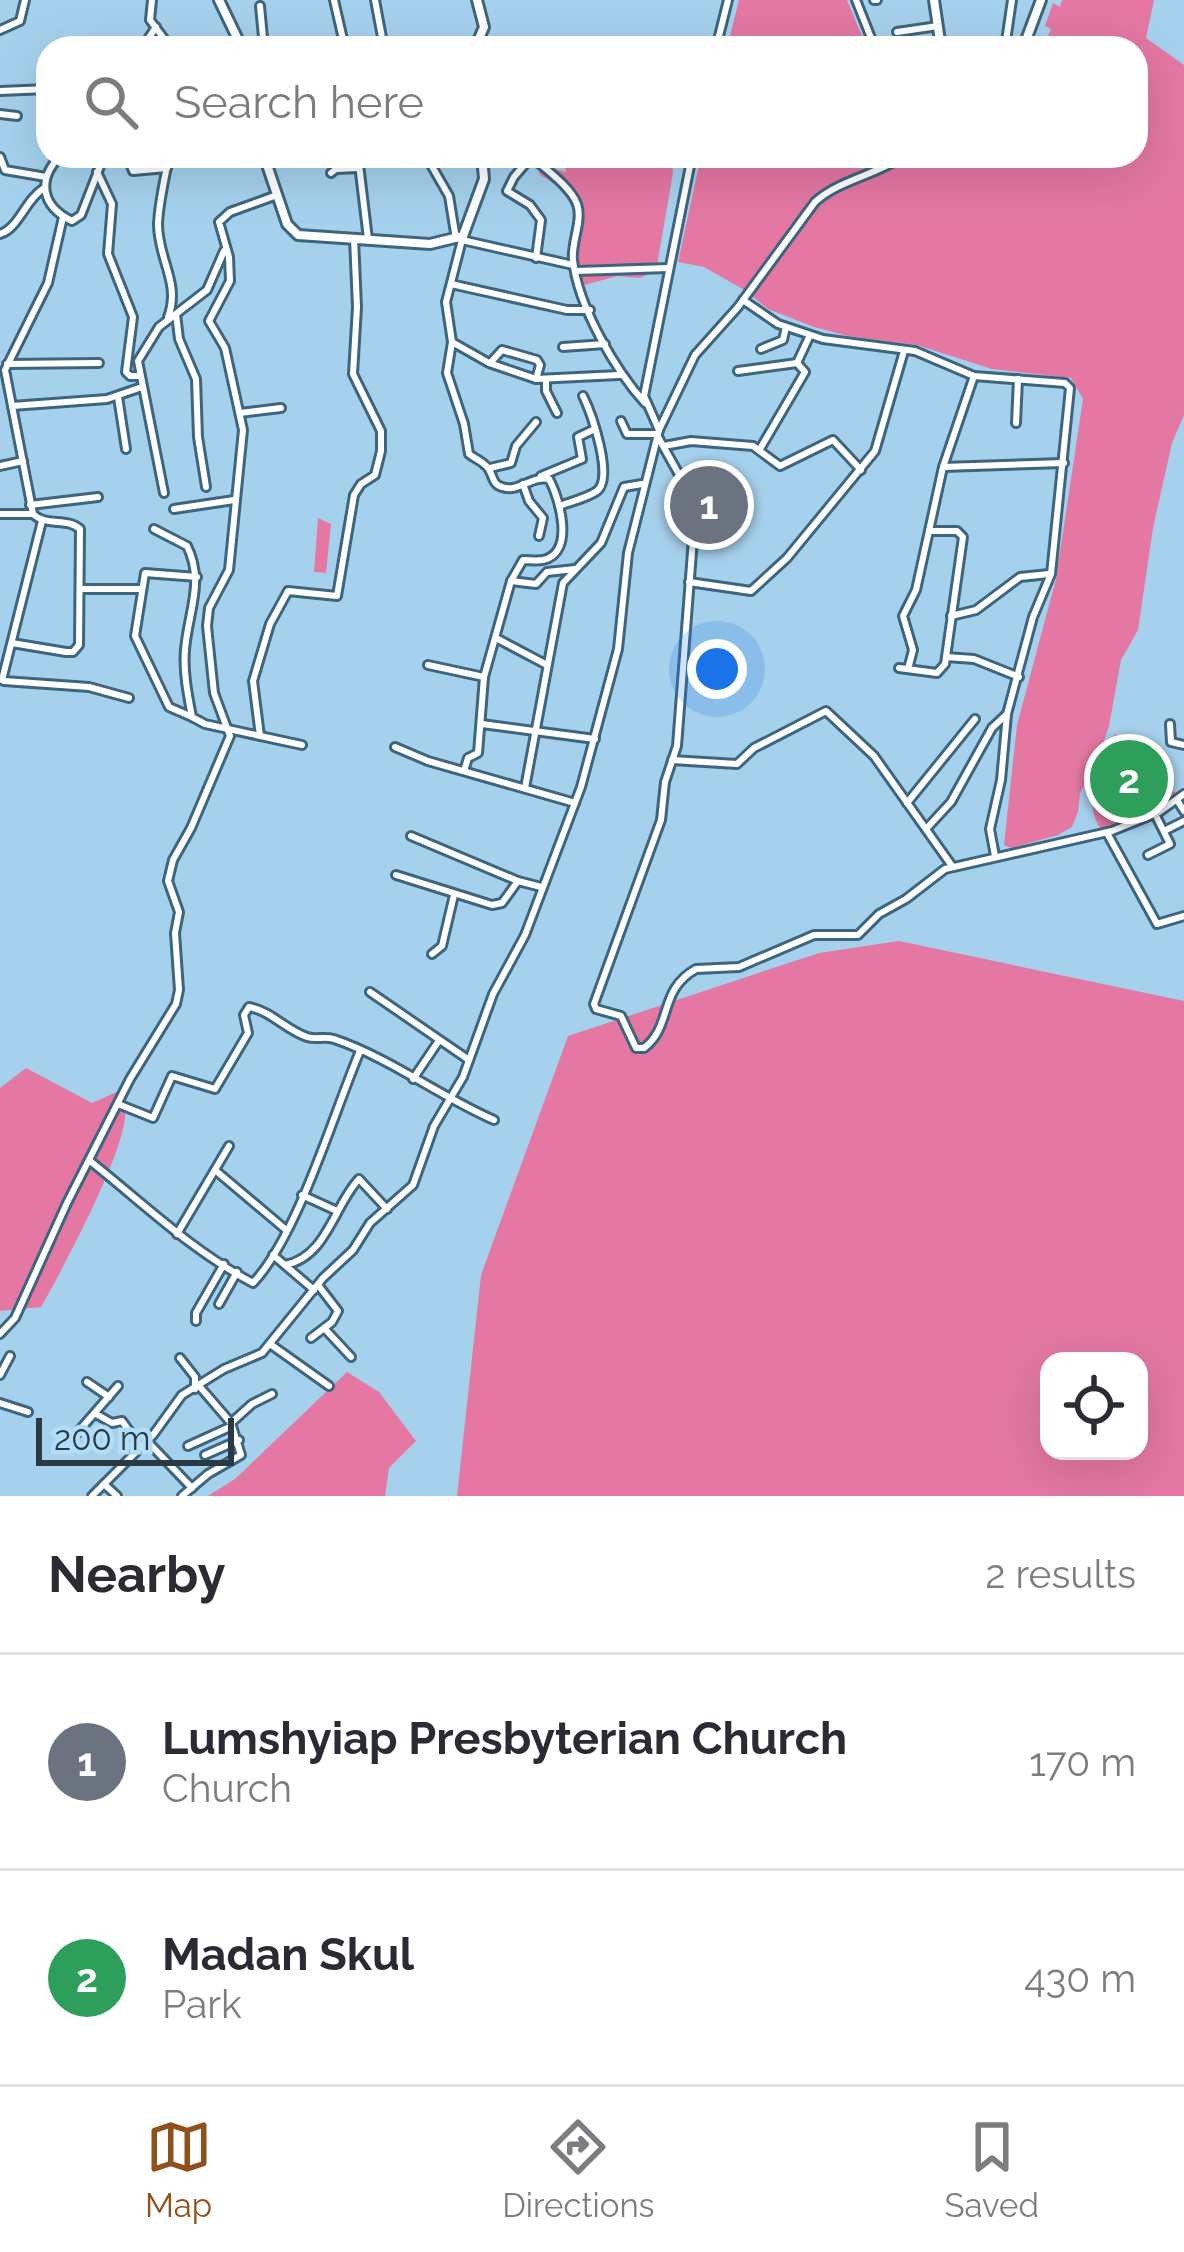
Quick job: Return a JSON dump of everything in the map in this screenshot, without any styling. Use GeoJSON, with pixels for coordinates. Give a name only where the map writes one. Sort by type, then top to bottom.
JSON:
{"type":"FeatureCollection","features":[{"type":"Feature","properties":{"kind":"street"},"geometry":{"type":"LineString","coordinates":[[0,30],[20,21],[25,0]]}},
{"type":"Feature","properties":{"kind":"street"},"geometry":{"type":"LineString","coordinates":[[152,0],[148,15],[162,36]]}},
{"type":"Feature","properties":{"kind":"street"},"geometry":{"type":"LineString","coordinates":[[219,0],[236,36]]}},
{"type":"Feature","properties":{"kind":"street"},"geometry":{"type":"LineString","coordinates":[[334,0],[342,36]]}},
{"type":"Feature","properties":{"kind":"street"},"geometry":{"type":"LineString","coordinates":[[375,0],[382,36]]}},
{"type":"Feature","properties":{"kind":"street"},"geometry":{"type":"LineString","coordinates":[[477,0],[484,27],[480,36]]}},
{"type":"Feature","properties":{"kind":"street"},"geometry":{"type":"LineString","coordinates":[[856,0],[870,36]]}},
{"type":"Feature","properties":{"kind":"street"},"geometry":{"type":"LineString","coordinates":[[934,0],[939,36]]}},
{"type":"Feature","properties":{"kind":"street"},"geometry":{"type":"LineString","coordinates":[[1007,36],[1012,0]]}},
{"type":"Feature","properties":{"kind":"street"},"geometry":{"type":"LineString","coordinates":[[1028,36],[1041,0]]}},
{"type":"Feature","properties":{"kind":"street"},"geometry":{"type":"LineString","coordinates":[[719,36],[727,2]]}},
{"type":"Feature","properties":{"kind":"street"},"geometry":{"type":"LineString","coordinates":[[260,6],[263,36]]}},
{"type":"Feature","properties":{"kind":"street"},"geometry":{"type":"LineString","coordinates":[[897,32],[938,26]]}},
{"type":"Feature","properties":{"kind":"street"},"geometry":{"type":"LineString","coordinates":[[150,36],[156,27]]}},
{"type":"Feature","properties":{"kind":"street"},"geometry":{"type":"LineString","coordinates":[[0,92],[36,89]]}},
{"type":"Feature","properties":{"kind":"street"},"geometry":{"type":"LineString","coordinates":[[0,114],[17,116]]}},
{"type":"Feature","properties":{"kind":"street"},"geometry":{"type":"LineString","coordinates":[[0,157],[5,170],[46,176]]}},
{"type":"Feature","properties":{"kind":"street"},"geometry":{"type":"LineString","coordinates":[[52,168],[44,188],[50,203],[72,221],[81,215],[100,168]]}},
{"type":"Feature","properties":{"kind":"street"},"geometry":{"type":"LineString","coordinates":[[132,168],[167,168],[158,224],[162,260],[175,292],[166,321]]}},
{"type":"Feature","properties":{"kind":"street"},"geometry":{"type":"LineString","coordinates":[[268,168],[287,224],[298,235],[430,244],[458,234],[574,268],[668,268]]}},
{"type":"Feature","properties":{"kind":"street"},"geometry":{"type":"LineString","coordinates":[[331,173],[359,168],[368,239]]}},
{"type":"Feature","properties":{"kind":"street"},"geometry":{"type":"LineString","coordinates":[[433,168],[449,196],[458,234]]}},
{"type":"Feature","properties":{"kind":"street"},"geometry":{"type":"LineString","coordinates":[[483,168],[484,179],[458,234],[446,302],[452,342],[447,373],[469,454],[490,468],[500,487],[523,484],[582,459],[578,437],[595,429]]}},
{"type":"Feature","properties":{"kind":"street"},"geometry":{"type":"LineString","coordinates":[[521,168],[507,191],[530,205],[541,220],[536,257]]}},
{"type":"Feature","properties":{"kind":"street"},"geometry":{"type":"LineString","coordinates":[[544,168],[577,206],[574,268],[620,375],[645,403],[688,498],[693,539],[677,746],[665,782],[662,820],[596,1009],[621,1016],[636,1048],[644,1048],[658,1035],[670,994],[687,973],[704,967],[740,967],[814,935],[858,935],[879,914],[952,866],[1107,833],[1155,814],[1180,797],[1184,811]]}},
{"type":"Feature","properties":{"kind":"street"},"geometry":{"type":"LineString","coordinates":[[645,403],[649,357],[689,168]]}},
{"type":"Feature","properties":{"kind":"street"},"geometry":{"type":"LineString","coordinates":[[92,1496],[144,1444],[182,1395],[224,1369],[257,1358],[350,1253],[370,1223],[413,1186],[434,1126],[525,935],[575,803],[618,649],[621,591],[658,433],[694,356],[743,300],[820,197],[879,168]]}},
{"type":"Feature","properties":{"kind":"street"},"geometry":{"type":"LineString","coordinates":[[98,172],[112,204],[108,254],[133,317],[126,372],[140,376]]}},
{"type":"Feature","properties":{"kind":"street"},"geometry":{"type":"LineString","coordinates":[[0,234],[8,231],[44,188]]}},
{"type":"Feature","properties":{"kind":"street"},"geometry":{"type":"LineString","coordinates":[[0,1334],[22,1305],[118,1104],[178,999],[175,933],[179,912],[168,881],[177,852],[227,749],[229,728],[214,693],[207,626],[209,608],[229,570],[243,430],[225,348],[209,321],[230,281],[219,222],[222,216],[277,195]]}},
{"type":"Feature","properties":{"kind":"street"},"geometry":{"type":"LineString","coordinates":[[12,644],[77,650],[80,529],[72,523],[42,521],[31,509],[5,381],[7,364],[48,283],[63,217]]}},
{"type":"Feature","properties":{"kind":"street"},"geometry":{"type":"LineString","coordinates":[[260,736],[253,681],[270,624],[288,590],[337,596],[354,495],[375,476],[381,451],[381,430],[353,374],[358,307],[354,238]]}},
{"type":"Feature","properties":{"kind":"street"},"geometry":{"type":"LineString","coordinates":[[164,493],[140,376],[142,351],[166,321],[207,290],[225,248]]}},
{"type":"Feature","properties":{"kind":"street"},"geometry":{"type":"LineString","coordinates":[[451,284],[567,310],[590,310]]}},
{"type":"Feature","properties":{"kind":"street"},"geometry":{"type":"LineString","coordinates":[[743,300],[787,327],[811,335],[933,356],[974,376],[1018,377],[1065,383],[1070,388],[1051,574],[1033,617],[1007,714],[1001,780],[990,829],[995,857]]}},
{"type":"Feature","properties":{"kind":"street"},"geometry":{"type":"LineString","coordinates":[[176,314],[179,339],[196,379],[206,487]]}},
{"type":"Feature","properties":{"kind":"street"},"geometry":{"type":"LineString","coordinates":[[761,350],[783,340],[787,327]]}},
{"type":"Feature","properties":{"kind":"street"},"geometry":{"type":"LineString","coordinates":[[797,363],[811,335]]}},
{"type":"Feature","properties":{"kind":"street"},"geometry":{"type":"LineString","coordinates":[[452,342],[491,363],[541,380],[620,375]]}},
{"type":"Feature","properties":{"kind":"street"},"geometry":{"type":"LineString","coordinates":[[563,347],[605,344]]}},
{"type":"Feature","properties":{"kind":"street"},"geometry":{"type":"LineString","coordinates":[[491,363],[502,350],[537,360],[557,413]]}},
{"type":"Feature","properties":{"kind":"street"},"geometry":{"type":"LineString","coordinates":[[689,581],[751,591],[787,557],[878,446],[904,350]]}},
{"type":"Feature","properties":{"kind":"street"},"geometry":{"type":"LineString","coordinates":[[7,364],[100,363]]}},
{"type":"Feature","properties":{"kind":"street"},"geometry":{"type":"LineString","coordinates":[[738,371],[797,363],[804,368],[804,376],[760,449]]}},
{"type":"Feature","properties":{"kind":"street"},"geometry":{"type":"LineString","coordinates":[[930,531],[957,531],[963,537],[940,672],[904,669],[914,654],[903,616],[916,590],[944,467],[974,376]]}},
{"type":"Feature","properties":{"kind":"street"},"geometry":{"type":"LineString","coordinates":[[1016,423],[1018,377]]}},
{"type":"Feature","properties":{"kind":"street"},"geometry":{"type":"LineString","coordinates":[[12,406],[118,397],[142,387]]}},
{"type":"Feature","properties":{"kind":"street"},"geometry":{"type":"LineString","coordinates":[[560,506],[602,486],[595,429],[584,396]]}},
{"type":"Feature","properties":{"kind":"street"},"geometry":{"type":"LineString","coordinates":[[118,397],[126,449]]}},
{"type":"Feature","properties":{"kind":"street"},"geometry":{"type":"LineString","coordinates":[[240,413],[281,408]]}},
{"type":"Feature","properties":{"kind":"street"},"geometry":{"type":"LineString","coordinates":[[621,421],[627,434],[658,433]]}},
{"type":"Feature","properties":{"kind":"street"},"geometry":{"type":"LineString","coordinates":[[490,468],[511,463],[516,446],[536,422]]}},
{"type":"Feature","properties":{"kind":"street"},"geometry":{"type":"LineString","coordinates":[[664,446],[691,442],[760,449],[780,466],[833,440],[860,470]]}},
{"type":"Feature","properties":{"kind":"street"},"geometry":{"type":"LineString","coordinates":[[0,466],[23,460]]}},
{"type":"Feature","properties":{"kind":"street"},"geometry":{"type":"LineString","coordinates":[[944,467],[1064,463]]}},
{"type":"Feature","properties":{"kind":"street"},"geometry":{"type":"LineString","coordinates":[[464,771],[468,758],[478,753],[484,677],[511,581],[523,560],[546,560],[553,555],[562,535],[553,484],[539,477]]}},
{"type":"Feature","properties":{"kind":"street"},"geometry":{"type":"LineString","coordinates":[[523,484],[544,518],[539,536]]}},
{"type":"Feature","properties":{"kind":"street"},"geometry":{"type":"LineString","coordinates":[[525,788],[563,583],[607,534],[624,487],[643,484]]}},
{"type":"Feature","properties":{"kind":"street"},"geometry":{"type":"LineString","coordinates":[[0,514],[98,497]]}},
{"type":"Feature","properties":{"kind":"street"},"geometry":{"type":"LineString","coordinates":[[174,509],[234,500]]}},
{"type":"Feature","properties":{"kind":"street"},"geometry":{"type":"LineString","coordinates":[[42,521],[1,680],[89,687],[129,698]]}},
{"type":"Feature","properties":{"kind":"street"},"geometry":{"type":"LineString","coordinates":[[154,529],[187,546],[196,577],[184,655],[192,717]]}},
{"type":"Feature","properties":{"kind":"street"},"geometry":{"type":"LineString","coordinates":[[511,581],[536,584],[547,572],[579,568]]}},
{"type":"Feature","properties":{"kind":"street"},"geometry":{"type":"LineString","coordinates":[[196,577],[143,574],[136,640],[169,707],[205,724],[302,745]]}},
{"type":"Feature","properties":{"kind":"street"},"geometry":{"type":"LineString","coordinates":[[951,616],[976,610],[1020,577],[1051,574]]}},
{"type":"Feature","properties":{"kind":"street"},"geometry":{"type":"LineString","coordinates":[[80,590],[141,589]]}},
{"type":"Feature","properties":{"kind":"street"},"geometry":{"type":"LineString","coordinates":[[496,638],[547,665]]}},
{"type":"Feature","properties":{"kind":"street"},"geometry":{"type":"LineString","coordinates":[[946,657],[974,658],[1019,677]]}},
{"type":"Feature","properties":{"kind":"street"},"geometry":{"type":"LineString","coordinates":[[428,665],[484,677]]}},
{"type":"Feature","properties":{"kind":"street"},"geometry":{"type":"LineString","coordinates":[[672,760],[737,764],[754,748],[826,711],[859,739],[952,866]]}},
{"type":"Feature","properties":{"kind":"street"},"geometry":{"type":"LineString","coordinates":[[926,829],[951,802],[992,728],[1007,714]]}},
{"type":"Feature","properties":{"kind":"street"},"geometry":{"type":"LineString","coordinates":[[908,803],[975,718]]}},
{"type":"Feature","properties":{"kind":"street"},"geometry":{"type":"LineString","coordinates":[[482,724],[595,739]]}},
{"type":"Feature","properties":{"kind":"street"},"geometry":{"type":"LineString","coordinates":[[1170,724],[1171,742],[1184,745]]}},
{"type":"Feature","properties":{"kind":"street"},"geometry":{"type":"LineString","coordinates":[[395,748],[575,803]]}},
{"type":"Feature","properties":{"kind":"street"},"geometry":{"type":"LineString","coordinates":[[1148,855],[1170,844],[1155,814]]}},
{"type":"Feature","properties":{"kind":"street"},"geometry":{"type":"LineString","coordinates":[[1164,831],[1184,820]]}},
{"type":"Feature","properties":{"kind":"street"},"geometry":{"type":"LineString","coordinates":[[1107,833],[1156,923],[1184,916]]}},
{"type":"Feature","properties":{"kind":"street"},"geometry":{"type":"LineString","coordinates":[[411,836],[541,887]]}},
{"type":"Feature","properties":{"kind":"street"},"geometry":{"type":"LineString","coordinates":[[396,875],[496,905],[518,881]]}},
{"type":"Feature","properties":{"kind":"street"},"geometry":{"type":"LineString","coordinates":[[433,954],[442,946],[454,895]]}},
{"type":"Feature","properties":{"kind":"street"},"geometry":{"type":"LineString","coordinates":[[370,992],[469,1060]]}},
{"type":"Feature","properties":{"kind":"street"},"geometry":{"type":"LineString","coordinates":[[118,1104],[153,1118],[172,1076],[215,1089],[248,1034],[244,1015],[249,1006],[310,1039],[328,1037],[359,1051],[494,1120]]}},
{"type":"Feature","properties":{"kind":"street"},"geometry":{"type":"LineString","coordinates":[[413,1080],[438,1042]]}},
{"type":"Feature","properties":{"kind":"street"},"geometry":{"type":"LineString","coordinates":[[90,1161],[177,1234],[254,1283],[302,1195],[359,1051]]}},
{"type":"Feature","properties":{"kind":"street"},"geometry":{"type":"LineString","coordinates":[[177,1234],[229,1146]]}},
{"type":"Feature","properties":{"kind":"street"},"geometry":{"type":"LineString","coordinates":[[215,1170],[286,1229]]}},
{"type":"Feature","properties":{"kind":"street"},"geometry":{"type":"LineString","coordinates":[[285,1265],[298,1262],[314,1247],[360,1178],[387,1210]]}},
{"type":"Feature","properties":{"kind":"street"},"geometry":{"type":"LineString","coordinates":[[302,1195],[337,1211]]}},
{"type":"Feature","properties":{"kind":"street"},"geometry":{"type":"LineString","coordinates":[[273,1255],[316,1287],[338,1311],[311,1338]]}},
{"type":"Feature","properties":{"kind":"street"},"geometry":{"type":"LineString","coordinates":[[196,1321],[224,1264]]}},
{"type":"Feature","properties":{"kind":"street"},"geometry":{"type":"LineString","coordinates":[[218,1304],[237,1272]]}},
{"type":"Feature","properties":{"kind":"street"},"geometry":{"type":"LineString","coordinates":[[324,1329],[351,1358]]}},
{"type":"Feature","properties":{"kind":"street"},"geometry":{"type":"LineString","coordinates":[[270,1344],[329,1386]]}},
{"type":"Feature","properties":{"kind":"street"},"geometry":{"type":"LineString","coordinates":[[0,1375],[10,1356]]}},
{"type":"Feature","properties":{"kind":"street"},"geometry":{"type":"LineString","coordinates":[[180,1358],[198,1388],[231,1425],[240,1456],[212,1470],[182,1496]]}},
{"type":"Feature","properties":{"kind":"street"},"geometry":{"type":"LineString","coordinates":[[87,1382],[109,1397]]}},
{"type":"Feature","properties":{"kind":"street"},"geometry":{"type":"LineString","coordinates":[[64,1448],[118,1386]]}},
{"type":"Feature","properties":{"kind":"street"},"geometry":{"type":"LineString","coordinates":[[188,1447],[231,1425],[252,1403],[272,1394]]}},
{"type":"Feature","properties":{"kind":"street"},"geometry":{"type":"LineString","coordinates":[[0,1403],[28,1412]]}},
{"type":"Feature","properties":{"kind":"street"},"geometry":{"type":"LineString","coordinates":[[96,1414],[112,1424],[122,1421],[192,1487]]}},
{"type":"Feature","properties":{"kind":"street"},"geometry":{"type":"LineString","coordinates":[[206,1455],[239,1440]]}},
{"type":"Feature","properties":{"kind":"street"},"geometry":{"type":"LineString","coordinates":[[104,1484],[117,1496]]}},
{"type":"Feature","properties":{"kind":"shaded area"},"geometry":{"type":"Polygon","coordinates":[[[739,0],[847,0],[862,36],[730,36],[739,0]]]}},
{"type":"Feature","properties":{"kind":"shaded area"},"geometry":{"type":"Polygon","coordinates":[[[1062,0],[1154,0],[1146,36],[1048,36],[1051,29],[1045,26],[1053,3],[1060,7],[1062,0]]]}},
{"type":"Feature","properties":{"kind":"shaded area"},"geometry":{"type":"Polygon","coordinates":[[[1148,39],[1184,65],[1184,415],[1172,443],[1153,528],[1138,630],[1121,660],[1109,726],[1080,793],[1072,827],[1012,848],[1004,845],[1017,725],[1056,579],[1083,399],[1071,378],[992,369],[917,345],[814,327],[768,309],[704,267],[678,262],[698,168],[1148,168],[1148,39]]]}},
{"type":"Feature","properties":{"kind":"shaded area"},"geometry":{"type":"Polygon","coordinates":[[[538,168],[566,172],[565,168],[673,168],[656,271],[640,278],[618,276],[576,287],[574,211],[568,198],[538,168]]]}},
{"type":"Feature","properties":{"kind":"shaded area"},"geometry":{"type":"Polygon","coordinates":[[[318,518],[331,524],[326,573],[314,572],[318,518]]]}},
{"type":"Feature","properties":{"kind":"shaded area"},"geometry":{"type":"Polygon","coordinates":[[[1115,734],[1132,740],[1176,794],[1143,816],[1102,831],[1092,795],[1115,734]]]}},
{"type":"Feature","properties":{"kind":"shaded area"},"geometry":{"type":"Polygon","coordinates":[[[899,941],[1184,1001],[1184,1496],[457,1496],[481,1275],[568,1036],[819,953],[899,941]]]}},
{"type":"Feature","properties":{"kind":"shaded area"},"geometry":{"type":"Polygon","coordinates":[[[26,1068],[92,1103],[119,1091],[125,1118],[102,1186],[41,1307],[0,1311],[0,1088],[26,1068]]]}},
{"type":"Feature","properties":{"kind":"shaded area"},"geometry":{"type":"Polygon","coordinates":[[[347,1372],[379,1392],[416,1441],[389,1468],[385,1496],[208,1496],[235,1479],[347,1372]]]}},
{"type":"Feature","properties":{"kind":"place","name":"Lumshyiap Presbyterian Church"},"geometry":{"type":"Point","coordinates":[709,505]}},
{"type":"Feature","properties":{"kind":"place","name":"Madan Skul"},"geometry":{"type":"Point","coordinates":[1129,779]}}]}
